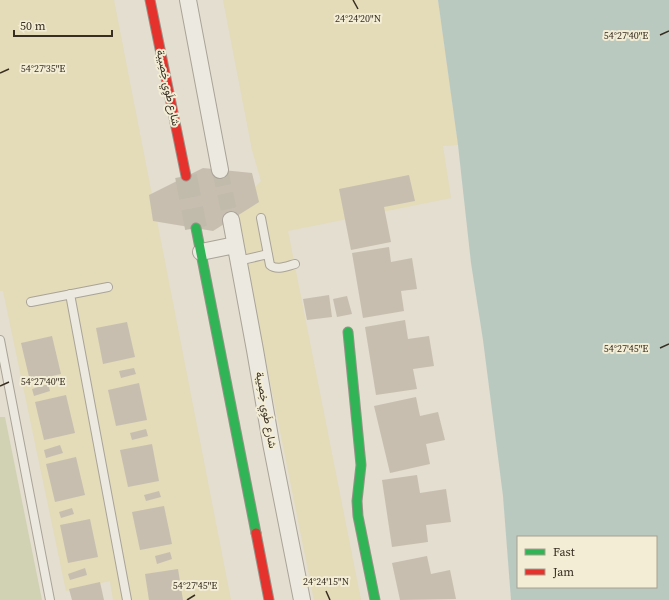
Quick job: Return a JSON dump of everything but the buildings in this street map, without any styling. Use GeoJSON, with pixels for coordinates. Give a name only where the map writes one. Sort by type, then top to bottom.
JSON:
{"type":"FeatureCollection","features":[{"type":"Feature","properties":{"kind":"street","name":"شارع طَوِي خِصِيبة"},"geometry":{"type":"LineString","coordinates":[[150,0],[186,176]]}},
{"type":"Feature","properties":{"kind":"street"},"geometry":{"type":"LineString","coordinates":[[188,0],[220,170]]}},
{"type":"Feature","properties":{"kind":"street","name":"شارع طَوِي خِصِيبة"},"geometry":{"type":"LineString","coordinates":[[231,220],[271,443],[302,600]]}},
{"type":"Feature","properties":{"kind":"street"},"geometry":{"type":"LineString","coordinates":[[196,228],[269,600]]}},
{"type":"Feature","properties":{"kind":"street"},"geometry":{"type":"LineString","coordinates":[[201,252],[237,253]]}},
{"type":"Feature","properties":{"kind":"street"},"geometry":{"type":"LineString","coordinates":[[348,332],[361,465],[357,501],[358,516],[375,600]]}},
{"type":"Feature","properties":{"kind":"lane"},"geometry":{"type":"LineString","coordinates":[[261,218],[270,265],[277,268],[295,264]]}},
{"type":"Feature","properties":{"kind":"lane"},"geometry":{"type":"LineString","coordinates":[[237,253],[268,254]]}},
{"type":"Feature","properties":{"kind":"lane"},"geometry":{"type":"LineString","coordinates":[[31,302],[108,287]]}},
{"type":"Feature","properties":{"kind":"lane"},"geometry":{"type":"LineString","coordinates":[[70,294],[127,600]]}},
{"type":"Feature","properties":{"kind":"lane"},"geometry":{"type":"LineString","coordinates":[[0,340],[50,600]]}},
{"type":"Feature","properties":{"kind":"green space"},"geometry":{"type":"Polygon","coordinates":[[[0,417],[5,417],[42,600],[0,600],[0,417]]]}},
{"type":"Feature","properties":{"kind":"sand"},"geometry":{"type":"Polygon","coordinates":[[[0,0],[114,0],[231,600],[113,600],[110,581],[66,591],[3,291],[0,291],[0,0]]]}},
{"type":"Feature","properties":{"kind":"sand"},"geometry":{"type":"Polygon","coordinates":[[[223,0],[438,0],[458,145],[443,146],[451,198],[288,231],[361,600],[314,600],[235,207],[261,181],[252,150],[223,0]]]}},
{"type":"Feature","properties":{"kind":"shaded area"},"geometry":{"type":"Polygon","coordinates":[[[438,0],[669,0],[669,600],[511,600],[503,496],[483,340],[471,263],[458,145],[438,0]]]}},
{"type":"Feature","properties":{"kind":"tunnel"},"geometry":{"type":"LineString","coordinates":[[220,170],[231,220]]}},
{"type":"Feature","properties":{"kind":"tunnel"},"geometry":{"type":"LineString","coordinates":[[186,176],[196,228]]}},
{"type":"Feature","properties":{"kind":"traffic: fast"},"geometry":{"type":"LineString","coordinates":[[196,228],[256,533]]}},
{"type":"Feature","properties":{"kind":"traffic: fast"},"geometry":{"type":"LineString","coordinates":[[348,332],[361,465],[357,501],[358,516],[375,600]]}},
{"type":"Feature","properties":{"kind":"traffic: jam"},"geometry":{"type":"LineString","coordinates":[[150,0],[186,176]]}},
{"type":"Feature","properties":{"kind":"traffic: jam"},"geometry":{"type":"LineString","coordinates":[[256,533],[269,600]]}}]}
